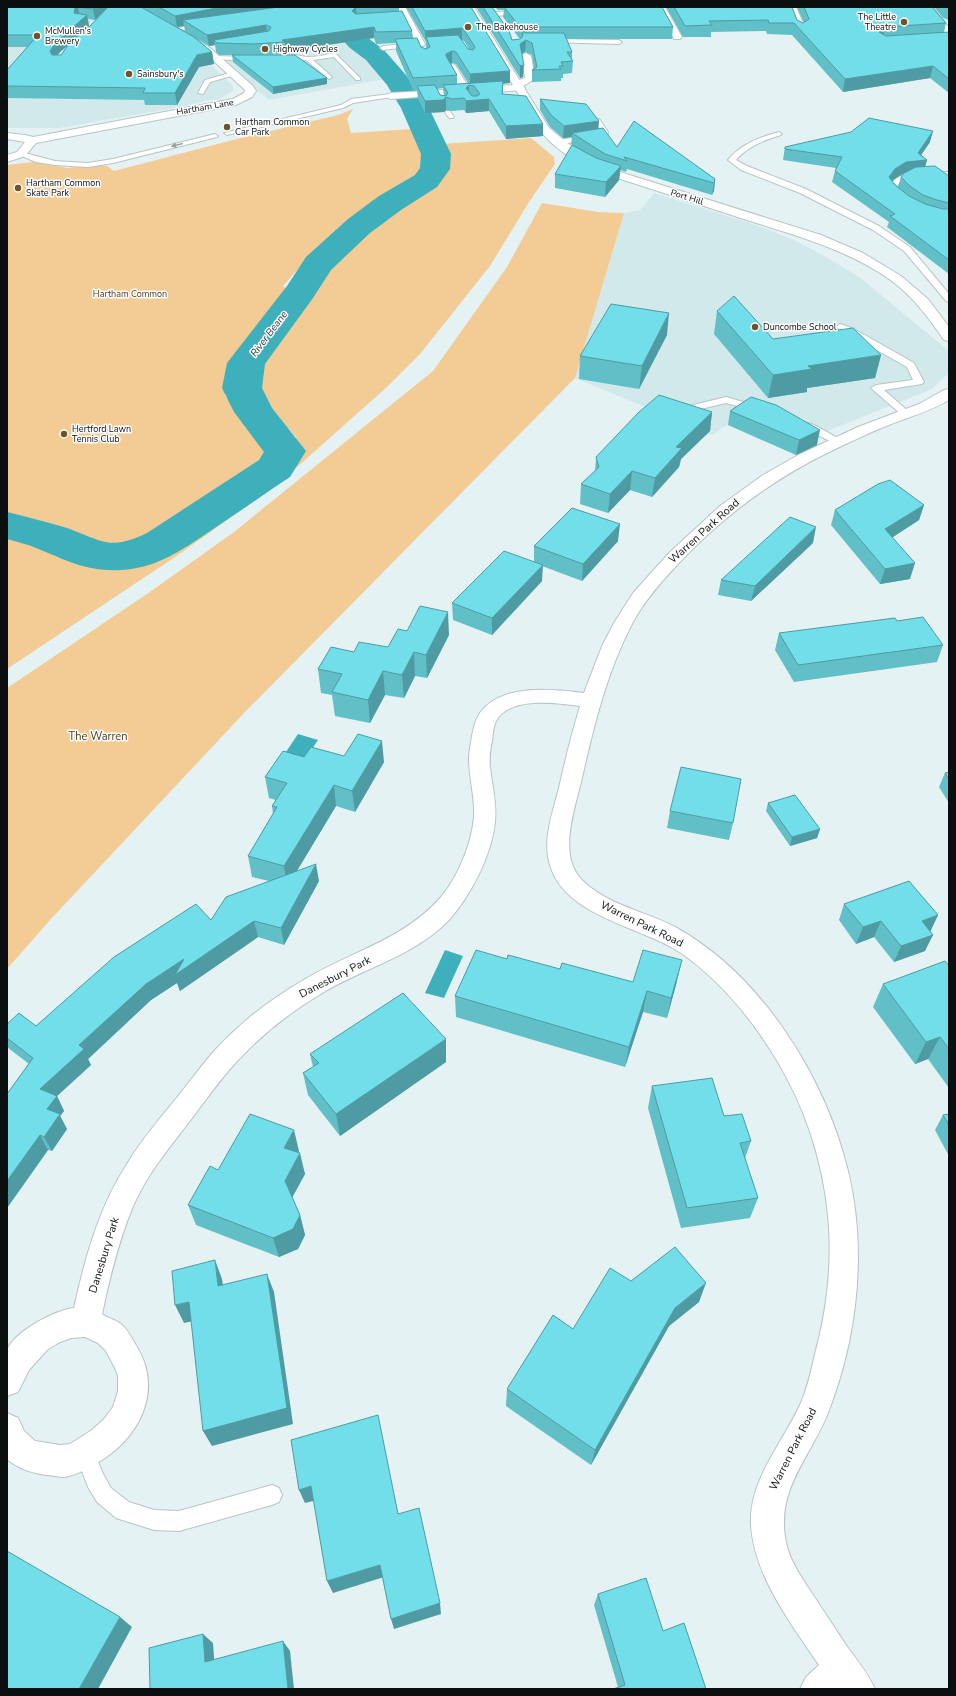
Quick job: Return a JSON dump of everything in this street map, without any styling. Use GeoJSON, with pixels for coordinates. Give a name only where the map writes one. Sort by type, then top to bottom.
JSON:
{"type":"FeatureCollection","features":[{"type":"Feature","properties":{"kind":"street"},"geometry":{"type":"LineString","coordinates":[[401,7],[403,19],[423,46]]}},
{"type":"Feature","properties":{"kind":"street","name":"Port Hill"},"geometry":{"type":"LineString","coordinates":[[470,7],[545,130],[576,157],[600,169],[817,238],[850,251],[879,266],[899,280],[920,299],[949,337]]}},
{"type":"Feature","properties":{"kind":"street"},"geometry":{"type":"LineString","coordinates":[[661,7],[677,37]]}},
{"type":"Feature","properties":{"kind":"street"},"geometry":{"type":"LineString","coordinates":[[928,7],[942,23],[948,38]]}},
{"type":"Feature","properties":{"kind":"street"},"geometry":{"type":"LineString","coordinates":[[493,11],[503,25]]}},
{"type":"Feature","properties":{"kind":"street"},"geometry":{"type":"LineString","coordinates":[[792,11],[801,30]]}},
{"type":"Feature","properties":{"kind":"street","name":"Hartham Lane"},"geometry":{"type":"LineString","coordinates":[[7,136],[25,138],[32,141],[48,136],[236,102],[248,95],[251,91],[249,88],[233,74],[213,52],[162,24]]}},
{"type":"Feature","properties":{"kind":"street"},"geometry":{"type":"LineString","coordinates":[[390,96],[420,94],[439,97],[519,86],[530,79],[526,56]]}},
{"type":"Feature","properties":{"kind":"street"},"geometry":{"type":"LineString","coordinates":[[452,67],[467,94]]}},
{"type":"Feature","properties":{"kind":"street"},"geometry":{"type":"LineString","coordinates":[[7,159],[21,154],[32,141]]}},
{"type":"Feature","properties":{"kind":"street","name":"Warren Park Road"},"geometry":{"type":"LineString","coordinates":[[839,1682],[780,1574],[769,1542],[766,1518],[771,1492],[811,1416],[830,1360],[839,1312],[844,1259],[843,1212],[833,1164],[820,1122],[802,1083],[782,1047],[732,983],[695,950],[666,933],[593,900],[574,887],[561,866],[559,848],[574,768],[590,701],[609,652],[622,625],[639,596],[681,549],[739,498],[802,460],[879,424],[942,398],[949,393]]}},
{"type":"Feature","properties":{"kind":"street","name":"Danesbury Park"},"geometry":{"type":"LineString","coordinates":[[86,1322],[98,1269],[113,1220],[139,1167],[224,1057],[263,1022],[294,999],[325,980],[410,938],[436,919],[451,901],[464,880],[484,826],[485,798],[479,757],[484,729],[488,717],[496,708],[509,702],[527,698],[548,696],[590,701]]}},
{"type":"Feature","properties":{"kind":"street"},"geometry":{"type":"LineString","coordinates":[[7,1381],[11,1369],[20,1356],[33,1344],[64,1324],[86,1322],[111,1334],[124,1352],[132,1367],[134,1390],[129,1412],[118,1428],[102,1444],[85,1454],[66,1461],[40,1459],[23,1453],[11,1440],[7,1429]]}},
{"type":"Feature","properties":{"kind":"lane"},"geometry":{"type":"LineString","coordinates":[[493,11],[527,13]]}},
{"type":"Feature","properties":{"kind":"lane"},"geometry":{"type":"LineString","coordinates":[[173,30],[212,23]]}},
{"type":"Feature","properties":{"kind":"lane"},"geometry":{"type":"LineString","coordinates":[[540,41],[619,42]]}},
{"type":"Feature","properties":{"kind":"lane"},"geometry":{"type":"LineString","coordinates":[[383,48],[423,46]]}},
{"type":"Feature","properties":{"kind":"lane"},"geometry":{"type":"LineString","coordinates":[[213,52],[261,58]]}},
{"type":"Feature","properties":{"kind":"lane"},"geometry":{"type":"LineString","coordinates":[[275,57],[297,57],[308,59],[335,55],[358,79]]}},
{"type":"Feature","properties":{"kind":"lane"},"geometry":{"type":"LineString","coordinates":[[308,59],[329,77]]}},
{"type":"Feature","properties":{"kind":"lane"},"geometry":{"type":"LineString","coordinates":[[201,93],[207,81],[233,74]]}},
{"type":"Feature","properties":{"kind":"lane"},"geometry":{"type":"LineString","coordinates":[[227,133],[343,106],[351,101],[390,96]]}},
{"type":"Feature","properties":{"kind":"lane"},"geometry":{"type":"LineString","coordinates":[[557,142],[586,139],[605,135],[605,132],[598,121]]}},
{"type":"Feature","properties":{"kind":"lane"},"geometry":{"type":"LineString","coordinates":[[779,134],[755,143],[738,152],[732,160],[744,168],[803,191],[876,228],[907,249],[949,299]]}},
{"type":"Feature","properties":{"kind":"lane"},"geometry":{"type":"LineString","coordinates":[[21,154],[39,160],[72,165],[88,165],[215,136]]}},
{"type":"Feature","properties":{"kind":"lane"},"geometry":{"type":"LineString","coordinates":[[906,201],[892,188],[893,183],[900,178],[919,174],[949,174]]}},
{"type":"Feature","properties":{"kind":"lane"},"geometry":{"type":"LineString","coordinates":[[840,327],[851,331],[910,365],[919,382],[876,388],[906,414]]}},
{"type":"Feature","properties":{"kind":"lane"},"geometry":{"type":"LineString","coordinates":[[688,409],[726,400],[769,413]]}},
{"type":"Feature","properties":{"kind":"lane"},"geometry":{"type":"LineString","coordinates":[[790,420],[811,427],[840,442]]}},
{"type":"Feature","properties":{"kind":"lane"},"geometry":{"type":"LineString","coordinates":[[85,1454],[95,1480],[104,1495],[123,1511],[154,1520],[179,1520],[272,1495]]}},
{"type":"Feature","properties":{"kind":"shaded area"},"geometry":{"type":"Polygon","coordinates":[[[7,7],[102,7],[102,12],[97,19],[84,26],[44,58],[211,65],[233,86],[233,91],[218,100],[206,100],[186,106],[59,128],[7,128],[7,7]]]}},
{"type":"Feature","properties":{"kind":"shaded area"},"geometry":{"type":"Polygon","coordinates":[[[147,7],[342,37],[385,79],[269,100],[228,67],[226,61],[238,54],[147,7]]]}},
{"type":"Feature","properties":{"kind":"shaded area","name":"Duncombe School"},"geometry":{"type":"Polygon","coordinates":[[[654,193],[756,225],[794,240],[828,258],[859,277],[949,351],[949,373],[932,389],[825,432],[808,421],[778,411],[746,412],[712,435],[575,378],[624,213],[640,210],[654,193]]]}},
{"type":"Feature","properties":{"kind":"green space","name":"Hartham Common"},"geometry":{"type":"Polygon","coordinates":[[[353,109],[347,119],[351,133],[412,129],[423,152],[423,166],[420,173],[410,184],[376,203],[306,260],[283,286],[289,291],[231,364],[225,385],[225,396],[254,431],[270,440],[273,447],[272,453],[228,485],[142,538],[112,549],[95,550],[18,516],[7,516],[7,165],[33,162],[67,168],[98,165],[107,166],[114,171],[229,141],[338,115],[353,109]]]}},
{"type":"Feature","properties":{"kind":"green space"},"geometry":{"type":"Polygon","coordinates":[[[531,138],[554,157],[555,164],[529,202],[490,266],[420,354],[387,387],[278,484],[178,555],[7,669],[7,534],[50,552],[93,565],[142,561],[167,550],[293,459],[296,437],[270,409],[258,391],[258,371],[270,348],[289,327],[329,267],[389,211],[423,191],[440,178],[448,167],[447,159],[440,144],[531,138]]]}},
{"type":"Feature","properties":{"kind":"green space","name":"The Warren"},"geometry":{"type":"Polygon","coordinates":[[[542,203],[598,212],[624,213],[575,378],[244,713],[51,919],[7,969],[7,688],[147,594],[234,532],[433,371],[507,267],[542,203]]]}},
{"type":"Feature","properties":{"kind":"water"},"geometry":{"type":"Polygon","coordinates":[[[298,734],[318,740],[300,767],[280,761],[298,734]]]}},
{"type":"Feature","properties":{"kind":"water"},"geometry":{"type":"Polygon","coordinates":[[[445,950],[463,956],[444,998],[425,993],[445,950]]]}},
{"type":"Feature","properties":{"kind":"building"},"geometry":{"type":"Polygon","coordinates":[[[7,7],[78,7],[75,8],[74,13],[87,15],[56,42],[50,51],[52,55],[61,55],[70,42],[90,26],[108,7],[141,7],[194,37],[212,52],[197,55],[175,93],[143,93],[145,88],[7,86],[7,70],[38,35],[7,35],[7,7]]]}},
{"type":"Feature","properties":{"kind":"building"},"geometry":{"type":"Polygon","coordinates":[[[78,7],[95,7],[93,9],[78,7]]]}},
{"type":"Feature","properties":{"kind":"building"},"geometry":{"type":"Polygon","coordinates":[[[159,7],[222,7],[175,16],[159,7]]]}},
{"type":"Feature","properties":{"kind":"building"},"geometry":{"type":"Polygon","coordinates":[[[279,7],[356,7],[352,11],[356,14],[402,11],[412,31],[376,32],[374,27],[282,40],[285,42],[253,44],[217,43],[214,40],[269,31],[271,27],[266,25],[207,35],[183,20],[279,7]]]}},
{"type":"Feature","properties":{"kind":"building"},"geometry":{"type":"Polygon","coordinates":[[[412,7],[471,7],[510,71],[470,74],[456,52],[452,51],[446,54],[446,56],[457,75],[413,78],[395,39],[417,38],[421,47],[426,49],[430,47],[426,37],[458,35],[468,49],[473,50],[475,47],[462,28],[425,31],[412,7]]]}},
{"type":"Feature","properties":{"kind":"building"},"geometry":{"type":"Polygon","coordinates":[[[483,7],[492,7],[509,31],[512,40],[520,39],[523,36],[522,33],[564,33],[572,52],[567,52],[573,61],[561,62],[563,66],[559,66],[561,69],[532,70],[537,67],[532,43],[526,40],[520,44],[524,65],[520,66],[483,7]]]}},
{"type":"Feature","properties":{"kind":"building"},"geometry":{"type":"Polygon","coordinates":[[[504,7],[662,7],[673,27],[520,27],[504,7]]]}},
{"type":"Feature","properties":{"kind":"building"},"geometry":{"type":"Polygon","coordinates":[[[674,7],[792,7],[797,20],[803,23],[809,19],[804,7],[932,7],[946,23],[885,27],[879,32],[886,36],[949,32],[949,79],[933,66],[845,79],[794,23],[769,23],[768,20],[709,21],[712,25],[685,26],[674,7]]]}},
{"type":"Feature","properties":{"kind":"building"},"geometry":{"type":"Polygon","coordinates":[[[232,55],[295,55],[327,78],[273,87],[232,55]]]}},
{"type":"Feature","properties":{"kind":"building"},"geometry":{"type":"Polygon","coordinates":[[[503,81],[502,94],[526,96],[543,124],[506,126],[489,99],[466,101],[464,98],[452,99],[446,97],[443,100],[425,101],[417,86],[435,85],[440,95],[446,96],[448,93],[443,85],[503,81]],[[469,85],[466,88],[472,96],[477,96],[480,94],[474,86],[469,85]]]}},
{"type":"Feature","properties":{"kind":"building"},"geometry":{"type":"Polygon","coordinates":[[[540,99],[586,104],[599,121],[564,126],[551,115],[540,99]]]}},
{"type":"Feature","properties":{"kind":"building"},"geometry":{"type":"Polygon","coordinates":[[[869,118],[933,131],[918,153],[927,160],[906,162],[895,169],[889,177],[895,185],[909,196],[925,204],[943,209],[949,209],[949,260],[890,216],[895,214],[835,171],[842,157],[785,149],[785,147],[851,132],[869,118]]]}},
{"type":"Feature","properties":{"kind":"building"},"geometry":{"type":"Polygon","coordinates":[[[634,121],[715,179],[714,183],[624,157],[627,161],[605,154],[572,133],[603,128],[617,147],[634,121]]]}},
{"type":"Feature","properties":{"kind":"building"},"geometry":{"type":"Polygon","coordinates":[[[572,145],[596,158],[621,166],[606,182],[555,174],[572,145]]]}},
{"type":"Feature","properties":{"kind":"building"},"geometry":{"type":"Polygon","coordinates":[[[935,166],[949,176],[949,203],[923,195],[911,187],[901,177],[904,173],[916,167],[935,166]]]}},
{"type":"Feature","properties":{"kind":"building"},"geometry":{"type":"Polygon","coordinates":[[[734,296],[773,339],[853,328],[881,355],[808,366],[812,369],[773,375],[717,311],[734,296]]]}},
{"type":"Feature","properties":{"kind":"building"},"geometry":{"type":"Polygon","coordinates":[[[611,304],[669,313],[642,366],[580,356],[611,304]]]}},
{"type":"Feature","properties":{"kind":"building"},"geometry":{"type":"Polygon","coordinates":[[[659,395],[712,412],[676,447],[682,448],[655,478],[632,471],[610,494],[581,484],[599,467],[596,457],[639,412],[659,395]]]}},
{"type":"Feature","properties":{"kind":"building"},"geometry":{"type":"Polygon","coordinates":[[[751,397],[776,405],[820,430],[799,440],[730,411],[751,397]]]}},
{"type":"Feature","properties":{"kind":"building"},"geometry":{"type":"Polygon","coordinates":[[[890,480],[924,505],[885,529],[915,563],[885,569],[835,510],[878,484],[890,480]]]}},
{"type":"Feature","properties":{"kind":"building"},"geometry":{"type":"Polygon","coordinates":[[[572,508],[620,524],[583,564],[534,546],[572,508]]]}},
{"type":"Feature","properties":{"kind":"building"},"geometry":{"type":"Polygon","coordinates":[[[790,517],[816,527],[755,586],[721,580],[790,517]]]}},
{"type":"Feature","properties":{"kind":"building"},"geometry":{"type":"Polygon","coordinates":[[[504,551],[543,565],[492,618],[452,603],[504,551]]]}},
{"type":"Feature","properties":{"kind":"building"},"geometry":{"type":"Polygon","coordinates":[[[420,606],[448,612],[426,655],[414,652],[402,675],[383,671],[368,700],[332,692],[342,674],[318,669],[331,647],[354,652],[359,642],[388,647],[398,629],[407,631],[420,606]]]}},
{"type":"Feature","properties":{"kind":"building"},"geometry":{"type":"Polygon","coordinates":[[[923,617],[943,645],[798,665],[779,633],[895,618],[897,621],[923,617]]]}},
{"type":"Feature","properties":{"kind":"building"},"geometry":{"type":"Polygon","coordinates":[[[358,734],[382,741],[352,791],[334,785],[284,866],[248,856],[277,807],[272,806],[287,783],[265,777],[283,751],[304,757],[311,747],[344,756],[358,734]]]}},
{"type":"Feature","properties":{"kind":"building"},"geometry":{"type":"Polygon","coordinates":[[[681,767],[741,779],[733,823],[670,811],[681,767]]]}},
{"type":"Feature","properties":{"kind":"building"},"geometry":{"type":"Polygon","coordinates":[[[949,772],[949,779],[945,773],[949,772]]]}},
{"type":"Feature","properties":{"kind":"building"},"geometry":{"type":"Polygon","coordinates":[[[795,795],[820,829],[792,837],[768,803],[795,795]]]}},
{"type":"Feature","properties":{"kind":"building"},"geometry":{"type":"Polygon","coordinates":[[[316,864],[281,928],[254,921],[175,975],[184,959],[146,984],[79,1045],[84,1049],[40,1089],[57,1096],[47,1109],[60,1114],[44,1137],[40,1135],[7,1181],[7,1094],[33,1058],[7,1038],[7,1024],[19,1013],[36,1026],[114,957],[196,904],[211,920],[226,897],[316,864]]]}},
{"type":"Feature","properties":{"kind":"building"},"geometry":{"type":"Polygon","coordinates":[[[909,881],[938,915],[922,921],[933,935],[901,946],[881,921],[863,927],[844,904],[909,881]]]}},
{"type":"Feature","properties":{"kind":"building"},"geometry":{"type":"Polygon","coordinates":[[[476,950],[507,959],[508,955],[560,969],[562,963],[633,982],[643,950],[682,960],[671,998],[647,991],[629,1047],[455,996],[476,950]]]}},
{"type":"Feature","properties":{"kind":"building"},"geometry":{"type":"Polygon","coordinates":[[[945,961],[949,966],[949,1049],[940,1037],[926,1042],[883,984],[945,961]]]}},
{"type":"Feature","properties":{"kind":"building"},"geometry":{"type":"Polygon","coordinates":[[[403,993],[446,1039],[336,1114],[303,1073],[319,1063],[310,1054],[403,993]]]}},
{"type":"Feature","properties":{"kind":"building"},"geometry":{"type":"Polygon","coordinates":[[[712,1078],[724,1116],[742,1114],[751,1141],[740,1143],[758,1198],[687,1208],[652,1086],[712,1078]]]}},
{"type":"Feature","properties":{"kind":"building"},"geometry":{"type":"Polygon","coordinates":[[[250,1114],[294,1130],[284,1148],[300,1153],[285,1181],[300,1215],[293,1229],[273,1238],[188,1205],[210,1166],[218,1170],[250,1114]]]}},
{"type":"Feature","properties":{"kind":"building"},"geometry":{"type":"Polygon","coordinates":[[[949,1114],[949,1125],[943,1115],[949,1114]]]}},
{"type":"Feature","properties":{"kind":"building"},"geometry":{"type":"Polygon","coordinates":[[[675,1247],[706,1283],[675,1308],[595,1450],[507,1389],[553,1315],[573,1329],[610,1268],[631,1281],[675,1247]]]}},
{"type":"Feature","properties":{"kind":"building"},"geometry":{"type":"Polygon","coordinates":[[[215,1260],[218,1286],[267,1274],[287,1408],[203,1431],[189,1302],[175,1305],[172,1271],[215,1260]]]}},
{"type":"Feature","properties":{"kind":"building"},"geometry":{"type":"Polygon","coordinates":[[[378,1415],[398,1514],[419,1508],[440,1603],[391,1619],[380,1565],[327,1581],[311,1486],[299,1490],[291,1440],[378,1415]]]}},
{"type":"Feature","properties":{"kind":"building"},"geometry":{"type":"Polygon","coordinates":[[[7,1551],[120,1617],[79,1689],[7,1688],[7,1551]]]}},
{"type":"Feature","properties":{"kind":"building"},"geometry":{"type":"Polygon","coordinates":[[[646,1578],[663,1631],[684,1623],[706,1689],[613,1689],[625,1685],[598,1594],[646,1578]]]}},
{"type":"Feature","properties":{"kind":"building"},"geometry":{"type":"Polygon","coordinates":[[[203,1634],[205,1662],[283,1641],[288,1689],[150,1689],[149,1648],[203,1634]]]}},
{"type":"Feature","properties":{"kind":"waterway","name":"River Beane"},"geometry":{"type":"LineString","coordinates":[[7,525],[51,538],[90,554],[113,557],[139,554],[163,543],[275,468],[285,451],[254,412],[242,388],[246,363],[301,291],[318,264],[359,226],[390,203],[426,181],[435,169],[436,154],[415,108],[397,81],[375,55],[359,43],[347,30],[335,7]]}},
{"type":"Feature","properties":{"kind":"place","name":"The Little Theatre"},"geometry":{"type":"Point","coordinates":[904,22]}},
{"type":"Feature","properties":{"kind":"place","name":"The Bakehouse"},"geometry":{"type":"Point","coordinates":[468,27]}},
{"type":"Feature","properties":{"kind":"place","name":"McMullen's Brewery"},"geometry":{"type":"Point","coordinates":[37,36]}},
{"type":"Feature","properties":{"kind":"place","name":"Highway Cycles"},"geometry":{"type":"Point","coordinates":[265,49]}},
{"type":"Feature","properties":{"kind":"place","name":"Sainsbury's"},"geometry":{"type":"Point","coordinates":[129,74]}},
{"type":"Feature","properties":{"kind":"place","name":"Hartham Common Car Park"},"geometry":{"type":"Point","coordinates":[227,127]}},
{"type":"Feature","properties":{"kind":"place","name":"Hartham Common Skate Park"},"geometry":{"type":"Point","coordinates":[18,188]}},
{"type":"Feature","properties":{"kind":"place","name":"Duncombe School"},"geometry":{"type":"Point","coordinates":[755,327]}},
{"type":"Feature","properties":{"kind":"place","name":"Hertford Lawn Tennis Club"},"geometry":{"type":"Point","coordinates":[64,434]}}]}
